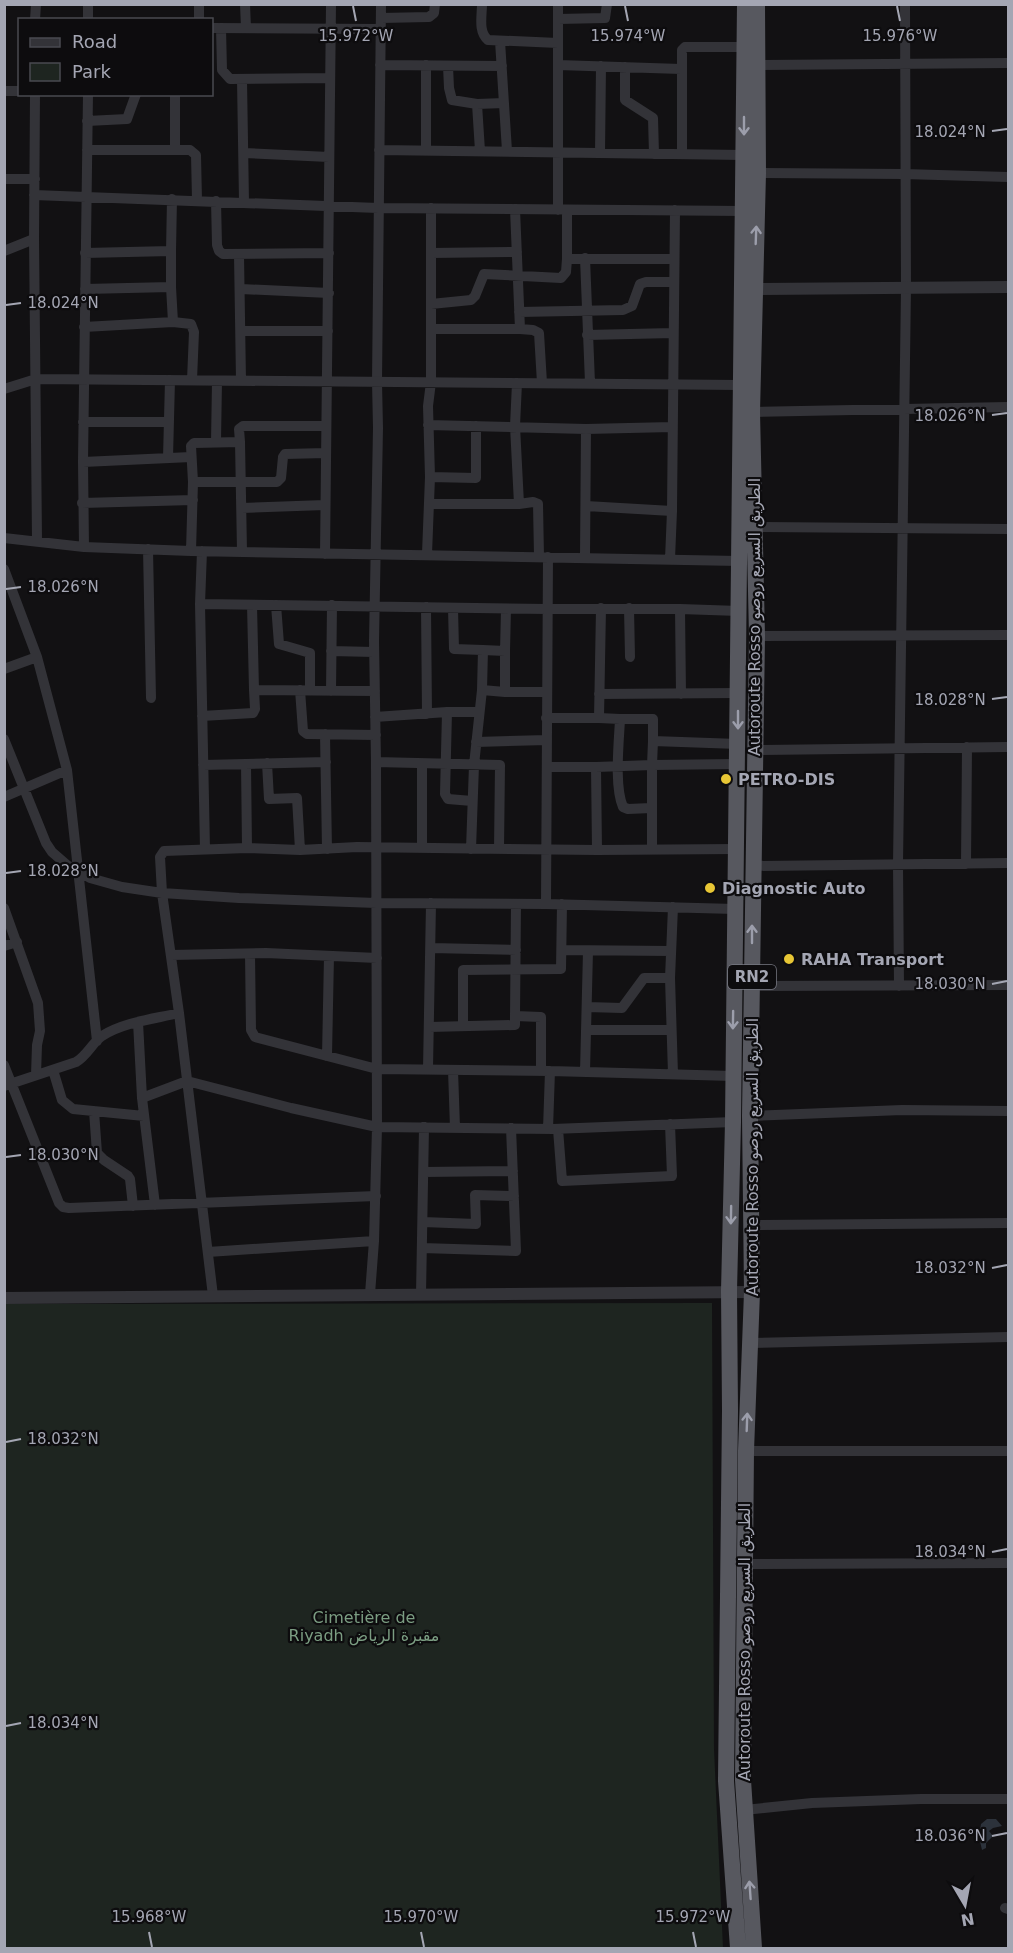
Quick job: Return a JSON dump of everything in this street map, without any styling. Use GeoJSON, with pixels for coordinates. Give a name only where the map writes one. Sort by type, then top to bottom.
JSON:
{"type":"FeatureCollection","features":[{"type":"Feature","properties":{"kind":"highway","name":"Autoroute Rosso الطريق السريع روصو"},"geometry":{"type":"LineString","coordinates":[[738,1948],[726,1781],[729,1291],[746,4]]}},
{"type":"Feature","properties":{"kind":"highway","name":"Autoroute Rosso الطريق السريع روصو"},"geometry":{"type":"LineString","coordinates":[[754,1948],[743,1780],[746,1451],[752,1292],[750,1116],[757,636],[752,412],[758,173],[757,4]]}},
{"type":"Feature","properties":{"kind":"street"},"geometry":{"type":"LineString","coordinates":[[245,4],[246,28]]}},
{"type":"Feature","properties":{"kind":"street"},"geometry":{"type":"LineString","coordinates":[[325,554],[331,4]]}},
{"type":"Feature","properties":{"kind":"street"},"geometry":{"type":"LineString","coordinates":[[370,1294],[377,1127],[374,605],[378,428],[381,4]]}},
{"type":"Feature","properties":{"kind":"street"},"geometry":{"type":"LineString","coordinates":[[381,18],[429,17],[434,13],[435,4]]}},
{"type":"Feature","properties":{"kind":"street"},"geometry":{"type":"LineString","coordinates":[[482,4],[481,30],[488,40],[558,43]]}},
{"type":"Feature","properties":{"kind":"street"},"geometry":{"type":"LineString","coordinates":[[431,304],[471,300],[484,274],[561,278],[566,272],[567,259],[558,152],[558,4]]}},
{"type":"Feature","properties":{"kind":"street"},"geometry":{"type":"LineString","coordinates":[[558,19],[605,18],[607,4]]}},
{"type":"Feature","properties":{"kind":"street"},"geometry":{"type":"LineString","coordinates":[[900,986],[898,864],[906,288],[905,4]]}},
{"type":"Feature","properties":{"kind":"street"},"geometry":{"type":"LineString","coordinates":[[330,78],[230,79],[222,70],[216,28],[381,29]]}},
{"type":"Feature","properties":{"kind":"street"},"geometry":{"type":"LineString","coordinates":[[500,41],[507,151]]}},
{"type":"Feature","properties":{"kind":"street"},"geometry":{"type":"LineString","coordinates":[[682,154],[681,69],[683,48],[744,47]]}},
{"type":"Feature","properties":{"kind":"street"},"geometry":{"type":"LineString","coordinates":[[756,65],[1008,63]]}},
{"type":"Feature","properties":{"kind":"street"},"geometry":{"type":"LineString","coordinates":[[380,64],[502,66]]}},
{"type":"Feature","properties":{"kind":"street"},"geometry":{"type":"LineString","coordinates":[[426,65],[426,150]]}},
{"type":"Feature","properties":{"kind":"street"},"geometry":{"type":"LineString","coordinates":[[558,65],[681,69]]}},
{"type":"Feature","properties":{"kind":"street"},"geometry":{"type":"LineString","coordinates":[[448,66],[449,88],[453,100],[477,104],[504,104]]}},
{"type":"Feature","properties":{"kind":"street"},"geometry":{"type":"LineString","coordinates":[[600,153],[601,66]]}},
{"type":"Feature","properties":{"kind":"street"},"geometry":{"type":"LineString","coordinates":[[625,67],[626,100],[653,118],[654,154]]}},
{"type":"Feature","properties":{"kind":"street"},"geometry":{"type":"LineString","coordinates":[[242,80],[244,202]]}},
{"type":"Feature","properties":{"kind":"street"},"geometry":{"type":"LineString","coordinates":[[35,96],[34,239],[38,540]]}},
{"type":"Feature","properties":{"kind":"street"},"geometry":{"type":"LineString","coordinates":[[84,547],[82,380],[87,96]]}},
{"type":"Feature","properties":{"kind":"street"},"geometry":{"type":"LineString","coordinates":[[87,121],[127,119],[135,96]]}},
{"type":"Feature","properties":{"kind":"street"},"geometry":{"type":"LineString","coordinates":[[175,96],[175,150]]}},
{"type":"Feature","properties":{"kind":"street"},"geometry":{"type":"LineString","coordinates":[[477,104],[480,151]]}},
{"type":"Feature","properties":{"kind":"street"},"geometry":{"type":"LineString","coordinates":[[87,150],[190,150],[196,155],[196,200]]}},
{"type":"Feature","properties":{"kind":"street"},"geometry":{"type":"LineString","coordinates":[[379,150],[744,155]]}},
{"type":"Feature","properties":{"kind":"street"},"geometry":{"type":"LineString","coordinates":[[244,153],[329,157]]}},
{"type":"Feature","properties":{"kind":"street"},"geometry":{"type":"LineString","coordinates":[[758,173],[1008,177]]}},
{"type":"Feature","properties":{"kind":"street"},"geometry":{"type":"LineString","coordinates":[[4,179],[34,179]]}},
{"type":"Feature","properties":{"kind":"street"},"geometry":{"type":"LineString","coordinates":[[34,195],[330,206],[743,211]]}},
{"type":"Feature","properties":{"kind":"street"},"geometry":{"type":"LineString","coordinates":[[172,199],[173,322]]}},
{"type":"Feature","properties":{"kind":"street"},"geometry":{"type":"LineString","coordinates":[[216,201],[219,251],[223,254],[329,254]]}},
{"type":"Feature","properties":{"kind":"street"},"geometry":{"type":"LineString","coordinates":[[427,554],[430,477],[428,425],[431,382],[431,208]]}},
{"type":"Feature","properties":{"kind":"street"},"geometry":{"type":"LineString","coordinates":[[515,209],[520,329]]}},
{"type":"Feature","properties":{"kind":"street"},"geometry":{"type":"LineString","coordinates":[[670,559],[675,210]]}},
{"type":"Feature","properties":{"kind":"street"},"geometry":{"type":"LineString","coordinates":[[4,251],[34,239]]}},
{"type":"Feature","properties":{"kind":"street"},"geometry":{"type":"LineString","coordinates":[[85,253],[171,251]]}},
{"type":"Feature","properties":{"kind":"street"},"geometry":{"type":"LineString","coordinates":[[432,253],[517,252]]}},
{"type":"Feature","properties":{"kind":"street"},"geometry":{"type":"LineString","coordinates":[[239,255],[241,381]]}},
{"type":"Feature","properties":{"kind":"street"},"geometry":{"type":"LineString","coordinates":[[585,258],[590,383]]}},
{"type":"Feature","properties":{"kind":"street"},"geometry":{"type":"LineString","coordinates":[[567,259],[674,259]]}},
{"type":"Feature","properties":{"kind":"street"},"geometry":{"type":"LineString","coordinates":[[519,312],[629,309],[640,284],[674,282]]}},
{"type":"Feature","properties":{"kind":"street"},"geometry":{"type":"LineString","coordinates":[[85,289],[171,287]]}},
{"type":"Feature","properties":{"kind":"street"},"geometry":{"type":"LineString","coordinates":[[754,289],[1008,287]]}},
{"type":"Feature","properties":{"kind":"street"},"geometry":{"type":"LineString","coordinates":[[241,289],[329,293]]}},
{"type":"Feature","properties":{"kind":"street"},"geometry":{"type":"LineString","coordinates":[[84,327],[173,322],[190,324],[192,327],[192,380]]}},
{"type":"Feature","properties":{"kind":"street"},"geometry":{"type":"LineString","coordinates":[[431,329],[533,330],[539,333],[542,383]]}},
{"type":"Feature","properties":{"kind":"street"},"geometry":{"type":"LineString","coordinates":[[241,331],[328,331]]}},
{"type":"Feature","properties":{"kind":"street"},"geometry":{"type":"LineString","coordinates":[[588,335],[673,333]]}},
{"type":"Feature","properties":{"kind":"street"},"geometry":{"type":"LineString","coordinates":[[4,389],[36,379],[740,384]]}},
{"type":"Feature","properties":{"kind":"street"},"geometry":{"type":"LineString","coordinates":[[168,458],[170,380]]}},
{"type":"Feature","properties":{"kind":"street"},"geometry":{"type":"LineString","coordinates":[[216,442],[217,381]]}},
{"type":"Feature","properties":{"kind":"street"},"geometry":{"type":"LineString","coordinates":[[517,383],[519,504]]}},
{"type":"Feature","properties":{"kind":"street"},"geometry":{"type":"LineString","coordinates":[[752,412],[1008,407]]}},
{"type":"Feature","properties":{"kind":"street"},"geometry":{"type":"LineString","coordinates":[[83,422],[169,422]]}},
{"type":"Feature","properties":{"kind":"street"},"geometry":{"type":"LineString","coordinates":[[428,425],[586,429],[672,428]]}},
{"type":"Feature","properties":{"kind":"street"},"geometry":{"type":"LineString","coordinates":[[242,551],[239,429],[243,426],[326,426]]}},
{"type":"Feature","properties":{"kind":"street"},"geometry":{"type":"LineString","coordinates":[[430,477],[476,478],[476,426]]}},
{"type":"Feature","properties":{"kind":"street"},"geometry":{"type":"LineString","coordinates":[[585,557],[586,429]]}},
{"type":"Feature","properties":{"kind":"street"},"geometry":{"type":"LineString","coordinates":[[205,849],[200,604],[191,446],[194,443],[240,442]]}},
{"type":"Feature","properties":{"kind":"street"},"geometry":{"type":"LineString","coordinates":[[193,482],[280,481],[285,454],[326,453]]}},
{"type":"Feature","properties":{"kind":"street"},"geometry":{"type":"LineString","coordinates":[[83,462],[191,457]]}},
{"type":"Feature","properties":{"kind":"street"},"geometry":{"type":"LineString","coordinates":[[82,503],[193,500]]}},
{"type":"Feature","properties":{"kind":"street"},"geometry":{"type":"LineString","coordinates":[[429,504],[533,502],[538,504],[547,609],[546,904]]}},
{"type":"Feature","properties":{"kind":"street"},"geometry":{"type":"LineString","coordinates":[[242,508],[325,505]]}},
{"type":"Feature","properties":{"kind":"street"},"geometry":{"type":"LineString","coordinates":[[586,506],[672,511]]}},
{"type":"Feature","properties":{"kind":"street"},"geometry":{"type":"LineString","coordinates":[[755,526],[1008,529]]}},
{"type":"Feature","properties":{"kind":"street"},"geometry":{"type":"LineString","coordinates":[[4,538],[38,540],[84,547],[197,551],[740,561]]}},
{"type":"Feature","properties":{"kind":"street"},"geometry":{"type":"LineString","coordinates":[[148,549],[151,698]]}},
{"type":"Feature","properties":{"kind":"street"},"geometry":{"type":"LineString","coordinates":[[4,569],[37,657],[67,770],[97,1041]]}},
{"type":"Feature","properties":{"kind":"street"},"geometry":{"type":"LineString","coordinates":[[200,604],[739,611]]}},
{"type":"Feature","properties":{"kind":"street"},"geometry":{"type":"LineString","coordinates":[[202,716],[253,713],[255,710],[252,605]]}},
{"type":"Feature","properties":{"kind":"street"},"geometry":{"type":"LineString","coordinates":[[276,605],[279,644],[310,653],[303,731],[307,734],[376,735]]}},
{"type":"Feature","properties":{"kind":"street"},"geometry":{"type":"LineString","coordinates":[[331,691],[332,605]]}},
{"type":"Feature","properties":{"kind":"street"},"geometry":{"type":"LineString","coordinates":[[426,607],[427,714]]}},
{"type":"Feature","properties":{"kind":"street"},"geometry":{"type":"LineString","coordinates":[[453,608],[454,649],[505,651]]}},
{"type":"Feature","properties":{"kind":"street"},"geometry":{"type":"LineString","coordinates":[[599,718],[601,608]]}},
{"type":"Feature","properties":{"kind":"street"},"geometry":{"type":"LineString","coordinates":[[629,608],[630,657]]}},
{"type":"Feature","properties":{"kind":"street"},"geometry":{"type":"LineString","coordinates":[[505,692],[506,609]]}},
{"type":"Feature","properties":{"kind":"street"},"geometry":{"type":"LineString","coordinates":[[680,609],[681,694]]}},
{"type":"Feature","properties":{"kind":"street"},"geometry":{"type":"LineString","coordinates":[[757,636],[1008,635]]}},
{"type":"Feature","properties":{"kind":"street"},"geometry":{"type":"LineString","coordinates":[[471,849],[474,765],[482,690],[483,650]]}},
{"type":"Feature","properties":{"kind":"street"},"geometry":{"type":"LineString","coordinates":[[332,651],[374,652]]}},
{"type":"Feature","properties":{"kind":"street"},"geometry":{"type":"LineString","coordinates":[[4,669],[37,657]]}},
{"type":"Feature","properties":{"kind":"street"},"geometry":{"type":"LineString","coordinates":[[254,690],[375,691]]}},
{"type":"Feature","properties":{"kind":"street"},"geometry":{"type":"LineString","coordinates":[[482,690],[546,692]]}},
{"type":"Feature","properties":{"kind":"street"},"geometry":{"type":"LineString","coordinates":[[599,694],[738,693]]}},
{"type":"Feature","properties":{"kind":"street"},"geometry":{"type":"LineString","coordinates":[[447,712],[445,794],[448,799],[472,801]]}},
{"type":"Feature","properties":{"kind":"street"},"geometry":{"type":"LineString","coordinates":[[375,717],[479,712]]}},
{"type":"Feature","properties":{"kind":"street"},"geometry":{"type":"LineString","coordinates":[[546,718],[653,719],[652,849]]}},
{"type":"Feature","properties":{"kind":"street"},"geometry":{"type":"LineString","coordinates":[[620,719],[618,766],[623,807],[628,809],[651,808]]}},
{"type":"Feature","properties":{"kind":"street"},"geometry":{"type":"LineString","coordinates":[[326,734],[327,849]]}},
{"type":"Feature","properties":{"kind":"street"},"geometry":{"type":"LineString","coordinates":[[4,739],[46,843],[52,852],[78,872],[102,883],[162,892],[239,898],[376,903],[562,904],[735,909]]}},
{"type":"Feature","properties":{"kind":"street"},"geometry":{"type":"LineString","coordinates":[[476,742],[546,740]]}},
{"type":"Feature","properties":{"kind":"street"},"geometry":{"type":"LineString","coordinates":[[653,741],[738,744]]}},
{"type":"Feature","properties":{"kind":"street"},"geometry":{"type":"LineString","coordinates":[[966,864],[967,747]]}},
{"type":"Feature","properties":{"kind":"street"},"geometry":{"type":"LineString","coordinates":[[754,750],[1008,747]]}},
{"type":"Feature","properties":{"kind":"street"},"geometry":{"type":"LineString","coordinates":[[203,765],[326,762]]}},
{"type":"Feature","properties":{"kind":"street"},"geometry":{"type":"LineString","coordinates":[[376,762],[500,765],[499,849]]}},
{"type":"Feature","properties":{"kind":"street"},"geometry":{"type":"LineString","coordinates":[[267,763],[269,799],[297,798],[300,850]]}},
{"type":"Feature","properties":{"kind":"street"},"geometry":{"type":"LineString","coordinates":[[246,764],[246,848]]}},
{"type":"Feature","properties":{"kind":"street"},"geometry":{"type":"LineString","coordinates":[[422,764],[422,848]]}},
{"type":"Feature","properties":{"kind":"street"},"geometry":{"type":"LineString","coordinates":[[547,767],[737,764]]}},
{"type":"Feature","properties":{"kind":"street"},"geometry":{"type":"LineString","coordinates":[[596,766],[597,850]]}},
{"type":"Feature","properties":{"kind":"street"},"geometry":{"type":"LineString","coordinates":[[4,796],[67,770]]}},
{"type":"Feature","properties":{"kind":"street"},"geometry":{"type":"LineString","coordinates":[[213,1296],[162,892],[160,857],[164,851],[246,848],[300,850],[736,849]]}},
{"type":"Feature","properties":{"kind":"street"},"geometry":{"type":"LineString","coordinates":[[753,866],[1008,863]]}},
{"type":"Feature","properties":{"kind":"street"},"geometry":{"type":"LineString","coordinates":[[428,1069],[431,903]]}},
{"type":"Feature","properties":{"kind":"street"},"geometry":{"type":"LineString","coordinates":[[429,1027],[515,1025],[516,904]]}},
{"type":"Feature","properties":{"kind":"street"},"geometry":{"type":"LineString","coordinates":[[463,1026],[463,970],[561,969],[562,904]]}},
{"type":"Feature","properties":{"kind":"street"},"geometry":{"type":"LineString","coordinates":[[673,907],[670,978],[673,1074]]}},
{"type":"Feature","properties":{"kind":"street"},"geometry":{"type":"LineString","coordinates":[[4,908],[34,988],[40,1017],[36,1075]]}},
{"type":"Feature","properties":{"kind":"street"},"geometry":{"type":"LineString","coordinates":[[4,946],[18,942]]}},
{"type":"Feature","properties":{"kind":"street"},"geometry":{"type":"LineString","coordinates":[[431,948],[516,950]]}},
{"type":"Feature","properties":{"kind":"street"},"geometry":{"type":"LineString","coordinates":[[562,950],[671,951]]}},
{"type":"Feature","properties":{"kind":"street"},"geometry":{"type":"LineString","coordinates":[[585,1072],[588,951]]}},
{"type":"Feature","properties":{"kind":"street"},"geometry":{"type":"LineString","coordinates":[[171,955],[250,954],[377,958]]}},
{"type":"Feature","properties":{"kind":"street"},"geometry":{"type":"LineString","coordinates":[[250,954],[251,1030],[255,1037],[377,1069],[733,1076]]}},
{"type":"Feature","properties":{"kind":"street"},"geometry":{"type":"LineString","coordinates":[[327,1056],[329,956]]}},
{"type":"Feature","properties":{"kind":"street"},"geometry":{"type":"LineString","coordinates":[[587,1007],[622,1008],[644,978],[670,978]]}},
{"type":"Feature","properties":{"kind":"street"},"geometry":{"type":"LineString","coordinates":[[753,986],[1008,986]]}},
{"type":"Feature","properties":{"kind":"street"},"geometry":{"type":"LineString","coordinates":[[8,1085],[82,1058],[97,1041],[110,1033],[138,1022],[179,1013]]}},
{"type":"Feature","properties":{"kind":"street"},"geometry":{"type":"LineString","coordinates":[[515,1016],[541,1017],[545,1071],[562,1181],[672,1176],[670,1124]]}},
{"type":"Feature","properties":{"kind":"street"},"geometry":{"type":"LineString","coordinates":[[138,1022],[142,1098],[155,1205]]}},
{"type":"Feature","properties":{"kind":"street"},"geometry":{"type":"LineString","coordinates":[[586,1030],[672,1030]]}},
{"type":"Feature","properties":{"kind":"street"},"geometry":{"type":"LineString","coordinates":[[4,1065],[8,1085],[59,1203],[63,1207],[375,1196]]}},
{"type":"Feature","properties":{"kind":"street"},"geometry":{"type":"LineString","coordinates":[[53,1070],[66,1106],[73,1109],[144,1116]]}},
{"type":"Feature","properties":{"kind":"street"},"geometry":{"type":"LineString","coordinates":[[453,1070],[455,1128]]}},
{"type":"Feature","properties":{"kind":"street"},"geometry":{"type":"LineString","coordinates":[[142,1098],[187,1081],[377,1127],[553,1129],[733,1122]]}},
{"type":"Feature","properties":{"kind":"street"},"geometry":{"type":"LineString","coordinates":[[750,1116],[903,1110],[1008,1111]]}},
{"type":"Feature","properties":{"kind":"street"},"geometry":{"type":"LineString","coordinates":[[94,1111],[97,1153],[128,1176],[133,1206]]}},
{"type":"Feature","properties":{"kind":"street"},"geometry":{"type":"LineString","coordinates":[[421,1294],[424,1127]]}},
{"type":"Feature","properties":{"kind":"street"},"geometry":{"type":"LineString","coordinates":[[422,1248],[516,1251],[511,1128]]}},
{"type":"Feature","properties":{"kind":"street"},"geometry":{"type":"LineString","coordinates":[[424,1172],[513,1172]]}},
{"type":"Feature","properties":{"kind":"street"},"geometry":{"type":"LineString","coordinates":[[423,1222],[476,1224],[475,1196],[514,1196]]}},
{"type":"Feature","properties":{"kind":"street"},"geometry":{"type":"LineString","coordinates":[[752,1225],[1008,1223]]}},
{"type":"Feature","properties":{"kind":"street"},"geometry":{"type":"LineString","coordinates":[[208,1251],[374,1241]]}},
{"type":"Feature","properties":{"kind":"street"},"geometry":{"type":"LineString","coordinates":[[4,1298],[752,1292]]}},
{"type":"Feature","properties":{"kind":"street"},"geometry":{"type":"LineString","coordinates":[[749,1343],[1008,1337]]}},
{"type":"Feature","properties":{"kind":"street"},"geometry":{"type":"LineString","coordinates":[[746,1451],[1008,1451]]}},
{"type":"Feature","properties":{"kind":"street"},"geometry":{"type":"LineString","coordinates":[[745,1564],[1008,1563]]}},
{"type":"Feature","properties":{"kind":"street"},"geometry":{"type":"LineString","coordinates":[[744,1810],[812,1803],[1008,1799]]}},
{"type":"Feature","properties":{"kind":"green space","name":"Cimetière de Riyadh مقبرة الرياض"},"geometry":{"type":"Polygon","coordinates":[[[712,1303],[714,1749],[723,1948],[5,1948],[5,1304],[712,1303]]]}},
{"type":"Feature","properties":{"kind":"shaded area"},"geometry":{"type":"Polygon","coordinates":[[[987,1819],[996,1819],[1002,1826],[989,1831],[993,1836],[986,1843],[986,1848],[982,1850],[979,1837],[981,1824],[987,1819]]]}},
{"type":"Feature","properties":{"kind":"place","name":"PETRO-DIS"},"geometry":{"type":"Point","coordinates":[726,779]}},
{"type":"Feature","properties":{"kind":"place","name":"Diagnostic Auto"},"geometry":{"type":"Point","coordinates":[710,888]}},
{"type":"Feature","properties":{"kind":"place","name":"RAHA Transport"},"geometry":{"type":"Point","coordinates":[789,959]}}]}
